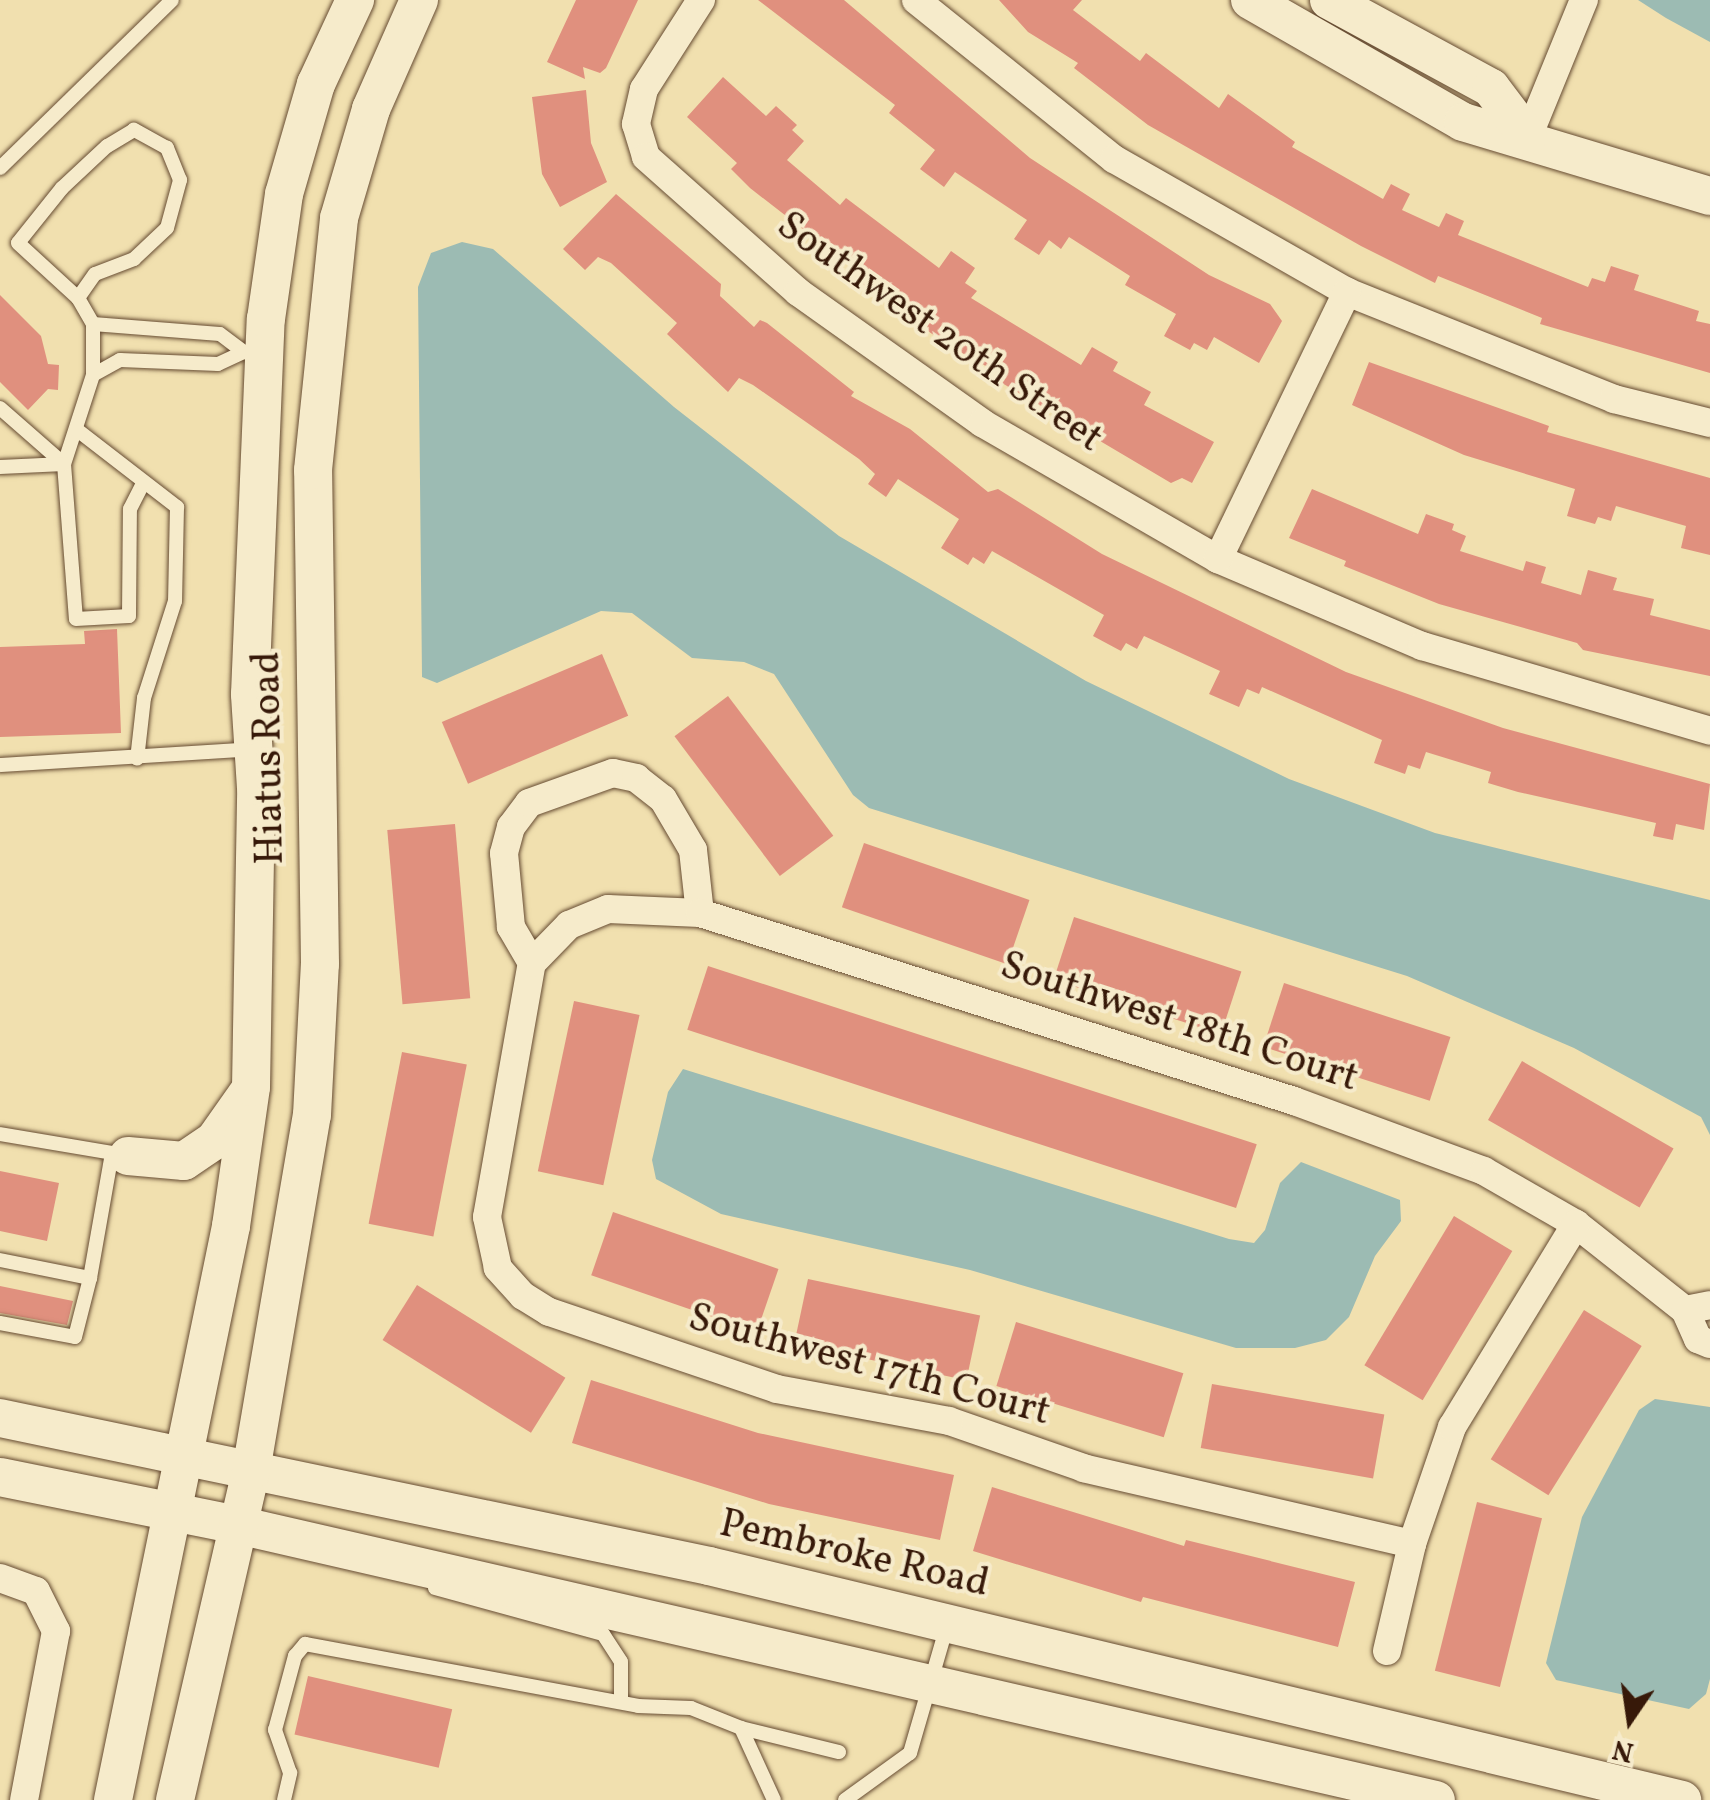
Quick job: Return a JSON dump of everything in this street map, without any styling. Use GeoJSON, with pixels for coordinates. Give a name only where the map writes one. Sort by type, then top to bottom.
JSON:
{"type":"FeatureCollection","features":[{"type":"Feature","properties":{"kind":"main road","name":"Hiatus Road"},"geometry":{"type":"LineString","coordinates":[[113,1800],[231,1226],[251,1088],[255,353],[284,194],[316,84],[355,0]]}},
{"type":"Feature","properties":{"kind":"main road","name":"Hiatus Road"},"geometry":{"type":"LineString","coordinates":[[175,1800],[251,1471],[312,1116],[320,964],[313,470],[339,218],[371,109],[419,0]]}},
{"type":"Feature","properties":{"kind":"main road"},"geometry":{"type":"LineString","coordinates":[[1250,0],[1464,122],[1528,138],[1710,196]]}},
{"type":"Feature","properties":{"kind":"main road"},"geometry":{"type":"LineString","coordinates":[[1329,0],[1491,88],[1528,138]]}},
{"type":"Feature","properties":{"kind":"main road"},"geometry":{"type":"LineString","coordinates":[[255,353],[322,358]]}},
{"type":"Feature","properties":{"kind":"main road"},"geometry":{"type":"LineString","coordinates":[[120,1155],[184,1160],[214,1141],[251,1088]]}},
{"type":"Feature","properties":{"kind":"main road","name":"Pembroke Road"},"geometry":{"type":"LineString","coordinates":[[0,1418],[948,1623],[1682,1800]]}},
{"type":"Feature","properties":{"kind":"main road"},"geometry":{"type":"LineString","coordinates":[[0,1477],[238,1525],[1436,1800]]}},
{"type":"Feature","properties":{"kind":"street","name":"Southwest 20th Street"},"geometry":{"type":"LineString","coordinates":[[701,0],[644,89],[636,124],[646,158],[798,292],[982,423],[1218,558],[1422,646],[1710,731]]}},
{"type":"Feature","properties":{"kind":"street"},"geometry":{"type":"LineString","coordinates":[[916,0],[1114,159],[1348,292],[1614,398],[1710,423]]}},
{"type":"Feature","properties":{"kind":"street"},"geometry":{"type":"LineString","coordinates":[[1528,138],[1584,0]]}},
{"type":"Feature","properties":{"kind":"street"},"geometry":{"type":"LineString","coordinates":[[1218,558],[1348,292]]}},
{"type":"Feature","properties":{"kind":"street"},"geometry":{"type":"LineString","coordinates":[[532,963],[511,927],[504,853],[511,827],[529,803],[614,773],[636,778],[663,799],[694,850],[700,913]]}},
{"type":"Feature","properties":{"kind":"street","name":"Southwest 18th Court"},"geometry":{"type":"LineString","coordinates":[[532,963],[569,925],[608,909],[700,913],[1294,1101],[1484,1171],[1576,1224],[1698,1308],[1698,1339],[1710,1344]]}},
{"type":"Feature","properties":{"kind":"street","name":"Southwest 17th Court"},"geometry":{"type":"LineString","coordinates":[[532,963],[487,1216],[498,1268],[522,1296],[548,1312],[777,1389],[949,1421],[1084,1468],[1412,1544]]}},
{"type":"Feature","properties":{"kind":"street"},"geometry":{"type":"LineString","coordinates":[[1388,1650],[1412,1544],[1452,1426],[1576,1224]]}},
{"type":"Feature","properties":{"kind":"street"},"geometry":{"type":"LineString","coordinates":[[0,1578],[21,1583],[47,1603],[56,1631],[24,1800]]}},
{"type":"Feature","properties":{"kind":"lane"},"geometry":{"type":"LineString","coordinates":[[0,168],[172,0]]}},
{"type":"Feature","properties":{"kind":"lane"},"geometry":{"type":"LineString","coordinates":[[78,298],[95,274],[134,259],[166,228],[180,180],[167,148],[134,130],[107,146],[62,188],[18,243],[78,298],[93,324],[94,375],[64,464],[76,619],[129,616],[130,510],[144,482]]}},
{"type":"Feature","properties":{"kind":"lane"},"geometry":{"type":"LineString","coordinates":[[93,324],[220,334],[255,353]]}},
{"type":"Feature","properties":{"kind":"lane"},"geometry":{"type":"LineString","coordinates":[[94,375],[120,360],[218,364],[255,353]]}},
{"type":"Feature","properties":{"kind":"lane"},"geometry":{"type":"LineString","coordinates":[[0,408],[64,464]]}},
{"type":"Feature","properties":{"kind":"lane"},"geometry":{"type":"LineString","coordinates":[[76,429],[177,507],[174,601],[144,698],[138,759]]}},
{"type":"Feature","properties":{"kind":"lane"},"geometry":{"type":"LineString","coordinates":[[0,467],[64,464]]}},
{"type":"Feature","properties":{"kind":"lane"},"geometry":{"type":"LineString","coordinates":[[0,765],[138,759],[253,748]]}},
{"type":"Feature","properties":{"kind":"lane"},"geometry":{"type":"LineString","coordinates":[[0,1134],[120,1155],[75,1337],[0,1323]]}},
{"type":"Feature","properties":{"kind":"lane"},"geometry":{"type":"LineString","coordinates":[[0,1260],[90,1278]]}},
{"type":"Feature","properties":{"kind":"lane"},"geometry":{"type":"LineString","coordinates":[[419,1568],[434,1588],[603,1634],[621,1662],[622,1702]]}},
{"type":"Feature","properties":{"kind":"lane"},"geometry":{"type":"LineString","coordinates":[[844,1800],[910,1752],[935,1683],[948,1623]]}},
{"type":"Feature","properties":{"kind":"lane"},"geometry":{"type":"LineString","coordinates":[[284,1800],[290,1773],[275,1730],[294,1656],[305,1644],[622,1702],[692,1708],[740,1728],[839,1752]]}},
{"type":"Feature","properties":{"kind":"lane"},"geometry":{"type":"LineString","coordinates":[[740,1728],[774,1800]]}},
{"type":"Feature","properties":{"kind":"water"},"geometry":{"type":"Polygon","coordinates":[[[1638,0],[1710,0],[1710,42],[1666,18],[1638,0]]]}},
{"type":"Feature","properties":{"kind":"water"},"geometry":{"type":"Polygon","coordinates":[[[462,242],[493,249],[674,407],[839,536],[1086,681],[1289,779],[1435,833],[1710,900],[1710,1135],[1701,1117],[1574,1048],[1407,976],[869,808],[853,795],[774,674],[744,662],[692,658],[632,613],[601,611],[437,683],[422,677],[418,287],[431,253],[462,242]]]}},
{"type":"Feature","properties":{"kind":"water"},"geometry":{"type":"Polygon","coordinates":[[[683,1069],[1229,1239],[1254,1243],[1265,1230],[1280,1183],[1301,1162],[1400,1200],[1401,1221],[1375,1256],[1349,1317],[1326,1340],[1295,1348],[1236,1348],[970,1270],[721,1214],[656,1179],[652,1160],[668,1092],[683,1069]]]}},
{"type":"Feature","properties":{"kind":"water"},"geometry":{"type":"Polygon","coordinates":[[[1655,1399],[1710,1407],[1710,1679],[1706,1694],[1689,1709],[1556,1680],[1546,1663],[1582,1517],[1639,1410],[1655,1399]]]}},
{"type":"Feature","properties":{"kind":"building"},"geometry":{"type":"Polygon","coordinates":[[[576,0],[638,0],[606,68],[600,73],[583,67],[585,79],[547,62],[576,0]]]}},
{"type":"Feature","properties":{"kind":"building"},"geometry":{"type":"Polygon","coordinates":[[[758,0],[844,0],[1030,158],[1209,275],[1270,304],[1282,321],[1259,363],[1214,337],[1207,350],[1194,343],[1190,350],[1164,336],[1176,314],[1125,285],[1130,276],[1069,237],[1061,249],[1049,240],[1039,255],[1014,239],[1027,220],[955,172],[944,187],[920,169],[935,150],[889,113],[895,105],[758,0]]]}},
{"type":"Feature","properties":{"kind":"building"},"geometry":{"type":"Polygon","coordinates":[[[999,0],[1082,0],[1073,10],[1140,61],[1146,53],[1219,108],[1228,94],[1295,142],[1292,147],[1383,199],[1391,184],[1410,194],[1402,210],[1439,227],[1446,213],[1464,221],[1458,235],[1588,287],[1592,278],[1605,282],[1611,266],[1639,275],[1634,290],[1699,311],[1696,321],[1710,324],[1710,373],[1540,324],[1542,318],[1438,276],[1435,283],[1361,246],[1148,125],[1074,68],[1078,63],[1028,32],[999,0]]]}},
{"type":"Feature","properties":{"kind":"building"},"geometry":{"type":"Polygon","coordinates":[[[723,77],[766,116],[776,106],[797,125],[792,130],[804,141],[787,160],[840,205],[846,198],[939,268],[951,251],[975,268],[965,283],[977,291],[971,298],[1081,365],[1092,347],[1118,362],[1113,371],[1151,392],[1144,405],[1214,442],[1192,483],[1182,478],[1171,483],[1002,383],[1006,377],[949,346],[858,281],[862,275],[750,188],[731,169],[737,163],[687,117],[723,77]]]}},
{"type":"Feature","properties":{"kind":"building"},"geometry":{"type":"Polygon","coordinates":[[[586,90],[591,143],[607,182],[560,207],[542,174],[532,97],[586,90]]]}},
{"type":"Feature","properties":{"kind":"building"},"geometry":{"type":"Polygon","coordinates":[[[616,194],[721,284],[720,296],[754,327],[760,320],[767,323],[854,392],[851,396],[910,429],[988,492],[998,489],[1102,554],[1346,672],[1503,728],[1710,784],[1704,830],[1676,824],[1673,840],[1653,836],[1656,823],[1488,783],[1491,772],[1426,752],[1420,769],[1408,765],[1405,774],[1374,763],[1382,740],[1262,687],[1259,694],[1247,689],[1239,707],[1209,694],[1220,671],[1144,636],[1137,649],[1126,643],[1121,651],[1093,636],[1104,615],[992,551],[984,564],[973,557],[968,565],[941,548],[959,519],[898,479],[886,497],[868,484],[875,474],[859,459],[753,385],[739,378],[728,392],[667,334],[677,323],[611,263],[598,257],[585,270],[563,249],[616,194]]]}},
{"type":"Feature","properties":{"kind":"building"},"geometry":{"type":"Polygon","coordinates":[[[0,295],[41,336],[48,364],[59,365],[58,390],[48,389],[28,410],[0,382],[0,295]]]}},
{"type":"Feature","properties":{"kind":"building"},"geometry":{"type":"Polygon","coordinates":[[[1369,362],[1549,426],[1547,432],[1710,478],[1710,555],[1681,548],[1686,526],[1616,506],[1611,521],[1598,517],[1595,524],[1567,516],[1575,489],[1464,455],[1352,405],[1369,362]]]}},
{"type":"Feature","properties":{"kind":"building"},"geometry":{"type":"Polygon","coordinates":[[[1312,489],[1418,534],[1426,514],[1454,524],[1452,530],[1466,536],[1460,551],[1523,571],[1526,561],[1546,567],[1541,583],[1581,595],[1588,570],[1617,578],[1613,590],[1654,599],[1650,615],[1710,630],[1710,676],[1583,650],[1577,643],[1439,604],[1344,566],[1346,561],[1289,538],[1312,489]]]}},
{"type":"Feature","properties":{"kind":"building"},"geometry":{"type":"Polygon","coordinates":[[[117,629],[121,733],[0,737],[0,647],[85,644],[84,631],[117,629]]]}},
{"type":"Feature","properties":{"kind":"building"},"geometry":{"type":"Polygon","coordinates":[[[602,654],[628,716],[468,784],[442,722],[602,654]]]}},
{"type":"Feature","properties":{"kind":"building"},"geometry":{"type":"Polygon","coordinates":[[[728,696],[833,836],[780,876],[674,736],[728,696]]]}},
{"type":"Feature","properties":{"kind":"building"},"geometry":{"type":"Polygon","coordinates":[[[455,824],[470,998],[403,1004],[387,830],[455,824]]]}},
{"type":"Feature","properties":{"kind":"building"},"geometry":{"type":"Polygon","coordinates":[[[864,843],[1029,900],[1007,964],[842,907],[864,843]]]}},
{"type":"Feature","properties":{"kind":"building"},"geometry":{"type":"Polygon","coordinates":[[[1074,917],[1241,971],[1221,1034],[1054,980],[1074,917]]]}},
{"type":"Feature","properties":{"kind":"building"},"geometry":{"type":"Polygon","coordinates":[[[708,966],[1257,1144],[1236,1208],[687,1030],[708,966]]]}},
{"type":"Feature","properties":{"kind":"building"},"geometry":{"type":"Polygon","coordinates":[[[1284,983],[1450,1037],[1430,1101],[1263,1047],[1284,983]]]}},
{"type":"Feature","properties":{"kind":"building"},"geometry":{"type":"Polygon","coordinates":[[[574,1001],[640,1015],[603,1185],[538,1171],[574,1001]]]}},
{"type":"Feature","properties":{"kind":"building"},"geometry":{"type":"Polygon","coordinates":[[[402,1052],[467,1065],[433,1236],[369,1224],[402,1052]]]}},
{"type":"Feature","properties":{"kind":"building"},"geometry":{"type":"Polygon","coordinates":[[[1522,1061],[1674,1148],[1640,1207],[1488,1120],[1522,1061]]]}},
{"type":"Feature","properties":{"kind":"building"},"geometry":{"type":"Polygon","coordinates":[[[0,1171],[59,1183],[47,1241],[0,1231],[0,1171]]]}},
{"type":"Feature","properties":{"kind":"building"},"geometry":{"type":"Polygon","coordinates":[[[613,1212],[778,1269],[757,1332],[591,1275],[613,1212]]]}},
{"type":"Feature","properties":{"kind":"building"},"geometry":{"type":"Polygon","coordinates":[[[1454,1216],[1512,1251],[1423,1400],[1364,1365],[1454,1216]]]}},
{"type":"Feature","properties":{"kind":"building"},"geometry":{"type":"Polygon","coordinates":[[[808,1279],[980,1316],[966,1380],[794,1344],[808,1279]]]}},
{"type":"Feature","properties":{"kind":"building"},"geometry":{"type":"Polygon","coordinates":[[[417,1285],[565,1378],[531,1433],[383,1340],[417,1285]]]}},
{"type":"Feature","properties":{"kind":"building"},"geometry":{"type":"Polygon","coordinates":[[[0,1286],[73,1301],[67,1325],[0,1313],[0,1286]]]}},
{"type":"Feature","properties":{"kind":"building"},"geometry":{"type":"Polygon","coordinates":[[[1584,1310],[1642,1346],[1548,1495],[1491,1459],[1584,1310]]]}},
{"type":"Feature","properties":{"kind":"building"},"geometry":{"type":"Polygon","coordinates":[[[1016,1322],[1183,1373],[1164,1437],[996,1386],[1016,1322]]]}},
{"type":"Feature","properties":{"kind":"building"},"geometry":{"type":"Polygon","coordinates":[[[591,1380],[758,1433],[954,1475],[940,1540],[769,1504],[572,1443],[591,1380]]]}},
{"type":"Feature","properties":{"kind":"building"},"geometry":{"type":"Polygon","coordinates":[[[1212,1384],[1384,1414],[1373,1478],[1201,1448],[1212,1384]]]}},
{"type":"Feature","properties":{"kind":"building"},"geometry":{"type":"Polygon","coordinates":[[[992,1487],[1184,1546],[1186,1540],[1355,1582],[1338,1647],[1143,1597],[1141,1602],[973,1551],[992,1487]]]}},
{"type":"Feature","properties":{"kind":"building"},"geometry":{"type":"Polygon","coordinates":[[[1477,1502],[1542,1518],[1500,1687],[1435,1671],[1477,1502]]]}},
{"type":"Feature","properties":{"kind":"building"},"geometry":{"type":"Polygon","coordinates":[[[308,1676],[452,1709],[439,1768],[295,1734],[308,1676]]]}}]}
